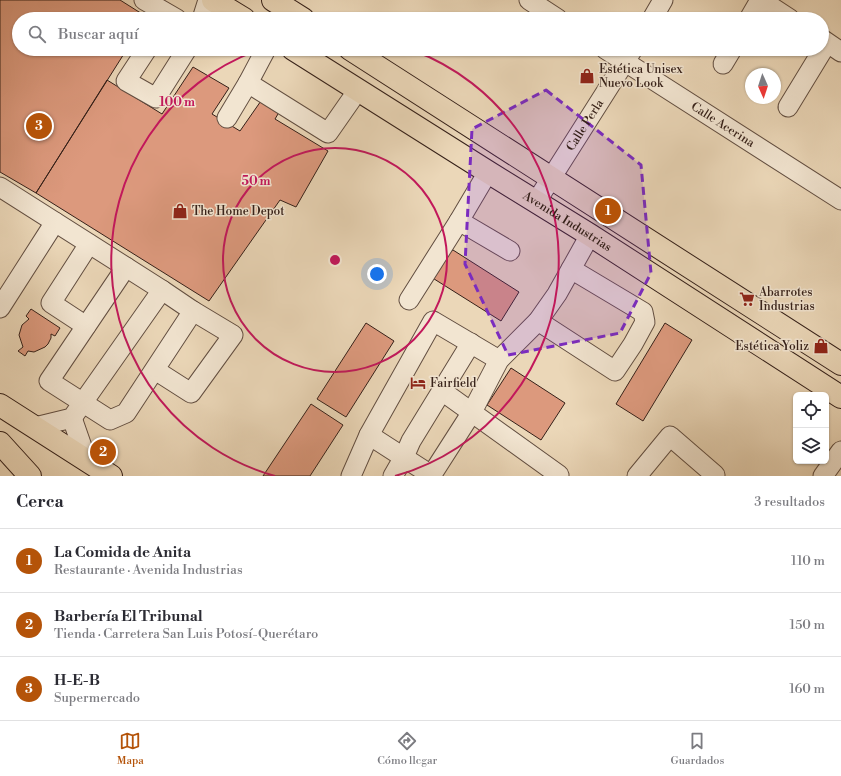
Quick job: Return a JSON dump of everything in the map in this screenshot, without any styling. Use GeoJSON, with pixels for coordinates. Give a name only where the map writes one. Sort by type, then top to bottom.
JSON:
{"type":"FeatureCollection","features":[{"type":"Feature","properties":{"kind":"main road"},"geometry":{"type":"LineString","coordinates":[[214,0],[233,12]]}},
{"type":"Feature","properties":{"kind":"main road"},"geometry":{"type":"LineString","coordinates":[[273,0],[292,12]]}},
{"type":"Feature","properties":{"kind":"main road","name":"Avenida Industrias"},"geometry":{"type":"LineString","coordinates":[[304,56],[590,235],[841,397]]}},
{"type":"Feature","properties":{"kind":"main road"},"geometry":{"type":"LineString","coordinates":[[361,56],[841,364]]}},
{"type":"Feature","properties":{"kind":"main road"},"geometry":{"type":"LineString","coordinates":[[0,405],[111,476]]}},
{"type":"Feature","properties":{"kind":"main road"},"geometry":{"type":"LineString","coordinates":[[0,443],[30,476]]}},
{"type":"Feature","properties":{"kind":"street"},"geometry":{"type":"LineString","coordinates":[[144,0],[162,12]]}},
{"type":"Feature","properties":{"kind":"street"},"geometry":{"type":"LineString","coordinates":[[204,12],[208,0]]}},
{"type":"Feature","properties":{"kind":"street"},"geometry":{"type":"LineString","coordinates":[[529,0],[547,12]]}},
{"type":"Feature","properties":{"kind":"street"},"geometry":{"type":"LineString","coordinates":[[656,12],[664,0]]}},
{"type":"Feature","properties":{"kind":"street"},"geometry":{"type":"LineString","coordinates":[[753,12],[760,0],[779,12]]}},
{"type":"Feature","properties":{"kind":"street"},"geometry":{"type":"LineString","coordinates":[[142,56],[126,81],[156,98],[183,56]]}},
{"type":"Feature","properties":{"kind":"street"},"geometry":{"type":"LineString","coordinates":[[227,118],[262,56]]}},
{"type":"Feature","properties":{"kind":"street","name":"Calle Perla"},"geometry":{"type":"LineString","coordinates":[[536,202],[628,56]]}},
{"type":"Feature","properties":{"kind":"street","name":"Calle Acerina"},"geometry":{"type":"LineString","coordinates":[[630,56],[841,200]]}},
{"type":"Feature","properties":{"kind":"street"},"geometry":{"type":"LineString","coordinates":[[788,107],[823,56]]}},
{"type":"Feature","properties":{"kind":"street"},"geometry":{"type":"LineString","coordinates":[[248,83],[328,133],[358,90]]}},
{"type":"Feature","properties":{"kind":"street"},"geometry":{"type":"LineString","coordinates":[[409,300],[459,222],[488,172]]}},
{"type":"Feature","properties":{"kind":"street"},"geometry":{"type":"LineString","coordinates":[[0,187],[233,335],[191,392],[155,370]]}},
{"type":"Feature","properties":{"kind":"street"},"geometry":{"type":"LineString","coordinates":[[0,308],[55,222]]}},
{"type":"Feature","properties":{"kind":"street"},"geometry":{"type":"LineString","coordinates":[[459,222],[510,251]]}},
{"type":"Feature","properties":{"kind":"street"},"geometry":{"type":"LineString","coordinates":[[369,436],[404,457],[431,476],[472,412],[499,360],[538,322],[557,294],[590,235]]}},
{"type":"Feature","properties":{"kind":"street"},"geometry":{"type":"LineString","coordinates":[[86,326],[51,303],[89,244]]}},
{"type":"Feature","properties":{"kind":"street"},"geometry":{"type":"LineString","coordinates":[[126,268],[49,381],[78,410],[110,420],[126,413],[193,311]]}},
{"type":"Feature","properties":{"kind":"street"},"geometry":{"type":"LineString","coordinates":[[538,322],[615,371],[633,344],[645,322],[643,312],[571,269]]}},
{"type":"Feature","properties":{"kind":"street"},"geometry":{"type":"LineString","coordinates":[[35,428],[78,410],[162,290]]}},
{"type":"Feature","properties":{"kind":"street"},"geometry":{"type":"LineString","coordinates":[[351,476],[369,436],[433,321],[499,360]]}},
{"type":"Feature","properties":{"kind":"street"},"geometry":{"type":"LineString","coordinates":[[393,476],[411,441],[472,343]]}},
{"type":"Feature","properties":{"kind":"street"},"geometry":{"type":"LineString","coordinates":[[442,391],[559,475]]}},
{"type":"Feature","properties":{"kind":"street"},"geometry":{"type":"LineString","coordinates":[[78,410],[87,461]]}},
{"type":"Feature","properties":{"kind":"street"},"geometry":{"type":"LineString","coordinates":[[637,476],[670,436],[715,475]]}},
{"type":"Feature","properties":{"kind":"street"},"geometry":{"type":"LineString","coordinates":[[823,476],[841,451]]}},
{"type":"Feature","properties":{"kind":"highlighted area"},"geometry":{"type":"Polygon","coordinates":[[[546,90],[641,165],[651,273],[620,333],[508,355],[465,264],[472,129],[546,90]]]}},
{"type":"Feature","properties":{"kind":"building"},"geometry":{"type":"Polygon","coordinates":[[[0,0],[120,0],[139,12],[12,12],[12,56],[123,56],[36,193],[0,172],[0,0]]]}},
{"type":"Feature","properties":{"kind":"building"},"geometry":{"type":"Polygon","coordinates":[[[193,67],[229,88],[212,114],[240,131],[263,98],[281,109],[275,119],[328,151],[296,207],[280,200],[209,301],[36,193],[107,80],[162,114],[193,67]]]}},
{"type":"Feature","properties":{"kind":"building"},"geometry":{"type":"Polygon","coordinates":[[[448,250],[451,252],[453,250],[519,292],[501,321],[431,277],[448,250]]]}},
{"type":"Feature","properties":{"kind":"building"},"geometry":{"type":"Polygon","coordinates":[[[31,309],[60,328],[55,336],[51,334],[51,338],[45,347],[34,352],[28,351],[25,356],[18,351],[23,347],[19,335],[22,325],[29,319],[26,316],[31,309]]]}},
{"type":"Feature","properties":{"kind":"building"},"geometry":{"type":"Polygon","coordinates":[[[366,323],[394,341],[346,417],[317,399],[366,323]]]}},
{"type":"Feature","properties":{"kind":"building"},"geometry":{"type":"Polygon","coordinates":[[[665,323],[692,340],[643,421],[616,404],[665,323]]]}},
{"type":"Feature","properties":{"kind":"building"},"geometry":{"type":"Polygon","coordinates":[[[511,368],[565,403],[541,440],[487,405],[511,368]]]}},
{"type":"Feature","properties":{"kind":"building"},"geometry":{"type":"Polygon","coordinates":[[[311,404],[343,425],[310,476],[263,476],[311,404]]]}},
{"type":"Feature","properties":{"kind":"place","name":"Estética Unisex Nuevo Look"},"geometry":{"type":"Point","coordinates":[587,76]}},
{"type":"Feature","properties":{"kind":"place","name":"H-E-B"},"geometry":{"type":"Point","coordinates":[39,126]}},
{"type":"Feature","properties":{"kind":"place","name":"The Home Depot"},"geometry":{"type":"Point","coordinates":[180,211]}},
{"type":"Feature","properties":{"kind":"place","name":"La Comida de Anita"},"geometry":{"type":"Point","coordinates":[608,211]}},
{"type":"Feature","properties":{"kind":"place","name":"Abarrotes Industrias"},"geometry":{"type":"Point","coordinates":[747,299]}},
{"type":"Feature","properties":{"kind":"place","name":"Estética Yoliz"},"geometry":{"type":"Point","coordinates":[821,346]}},
{"type":"Feature","properties":{"kind":"place","name":"Fairfield"},"geometry":{"type":"Point","coordinates":[418,383]}},
{"type":"Feature","properties":{"kind":"place","name":"Barbería El Tribunal"},"geometry":{"type":"Point","coordinates":[103,452]}}]}
